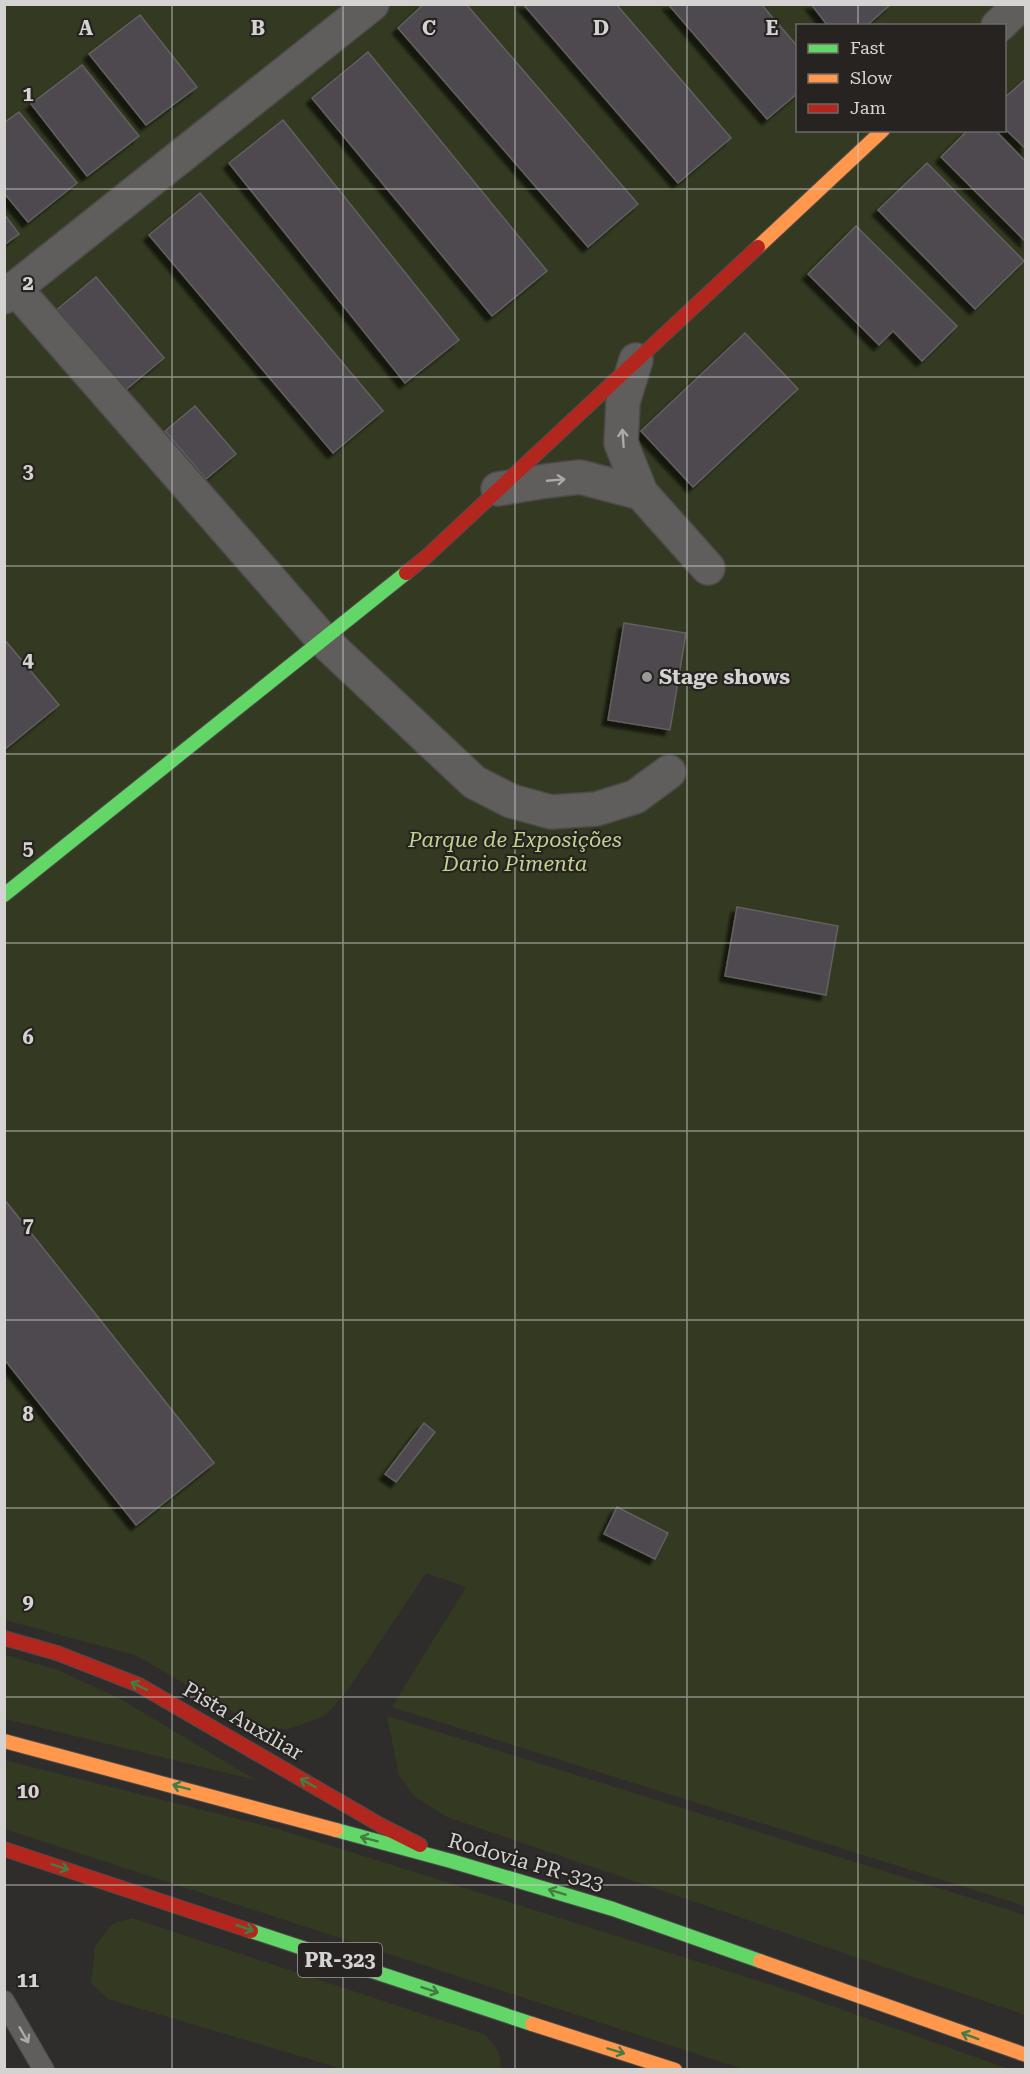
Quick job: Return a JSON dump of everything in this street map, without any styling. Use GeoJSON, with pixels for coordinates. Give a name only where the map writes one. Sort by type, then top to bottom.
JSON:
{"type":"FeatureCollection","features":[{"type":"Feature","properties":{"kind":"main road"},"geometry":{"type":"LineString","coordinates":[[4,895],[426,557],[881,132]]}},
{"type":"Feature","properties":{"kind":"main road","name":"Pista Auxiliar"},"geometry":{"type":"LineString","coordinates":[[4,1638],[57,1653],[139,1685],[382,1826],[451,1861]]}},
{"type":"Feature","properties":{"kind":"main road","name":"Rodovia PR-323"},"geometry":{"type":"LineString","coordinates":[[4,1741],[451,1861],[613,1909],[1026,2055]]}},
{"type":"Feature","properties":{"kind":"main road","name":"PR-323"},"geometry":{"type":"LineString","coordinates":[[4,1849],[675,2070]]}},
{"type":"Feature","properties":{"kind":"main road"},"geometry":{"type":"LineString","coordinates":[[613,1909],[888,1992]]}},
{"type":"Feature","properties":{"kind":"street"},"geometry":{"type":"LineString","coordinates":[[372,4],[10,293],[323,640],[474,782],[511,801],[551,812],[596,809],[635,796],[669,772]]}},
{"type":"Feature","properties":{"kind":"street"},"geometry":{"type":"LineString","coordinates":[[1000,24],[1021,4]]}},
{"type":"Feature","properties":{"kind":"street"},"geometry":{"type":"LineString","coordinates":[[636,360],[623,402],[621,443],[641,493],[708,568]]}},
{"type":"Feature","properties":{"kind":"street"},"geometry":{"type":"LineString","coordinates":[[498,489],[580,477],[641,493]]}},
{"type":"Feature","properties":{"kind":"lane"},"geometry":{"type":"LineString","coordinates":[[4,2001],[44,2070]]}},
{"type":"Feature","properties":{"kind":"green space","name":"Parque de Exposições Dario Pimenta"},"geometry":{"type":"Polygon","coordinates":[[[4,5],[1025,5],[1025,1906],[392,1707],[466,1587],[426,1573],[349,1688],[326,1715],[289,1729],[261,1728],[135,1655],[5,1620],[4,5]]]}},
{"type":"Feature","properties":{"kind":"green space"},"geometry":{"type":"Polygon","coordinates":[[[5,1655],[58,1670],[122,1700],[256,1780],[5,1719],[5,1655]]]}},
{"type":"Feature","properties":{"kind":"green space"},"geometry":{"type":"Polygon","coordinates":[[[387,1716],[1025,1915],[1025,2015],[447,1817],[414,1796],[399,1775],[387,1716]]]}},
{"type":"Feature","properties":{"kind":"green space"},"geometry":{"type":"Polygon","coordinates":[[[4,1760],[278,1829],[781,1988],[1009,2069],[743,2069],[5,1829],[4,1760]]]}},
{"type":"Feature","properties":{"kind":"green space"},"geometry":{"type":"Polygon","coordinates":[[[132,1918],[486,2035],[499,2052],[501,2069],[343,2069],[108,1999],[91,1983],[95,1946],[112,1924],[132,1918]]]}},
{"type":"Feature","properties":{"kind":"building"},"geometry":{"type":"Polygon","coordinates":[[[424,4],[466,4],[638,204],[588,247],[398,28],[424,4]]]}},
{"type":"Feature","properties":{"kind":"building"},"geometry":{"type":"Polygon","coordinates":[[[523,4],[616,4],[731,138],[678,183],[523,4]]]}},
{"type":"Feature","properties":{"kind":"building"},"geometry":{"type":"Polygon","coordinates":[[[668,4],[761,4],[796,45],[796,95],[767,119],[668,4]]]}},
{"type":"Feature","properties":{"kind":"building"},"geometry":{"type":"Polygon","coordinates":[[[811,4],[891,4],[868,24],[826,24],[811,4]]]}},
{"type":"Feature","properties":{"kind":"building"},"geometry":{"type":"Polygon","coordinates":[[[140,15],[197,87],[146,125],[89,54],[140,15]]]}},
{"type":"Feature","properties":{"kind":"building"},"geometry":{"type":"Polygon","coordinates":[[[368,52],[547,271],[492,316],[312,98],[368,52]]]}},
{"type":"Feature","properties":{"kind":"building"},"geometry":{"type":"Polygon","coordinates":[[[82,65],[139,136],[87,176],[31,104],[82,65]]]}},
{"type":"Feature","properties":{"kind":"building"},"geometry":{"type":"Polygon","coordinates":[[[1026,79],[1026,149],[1006,130],[1006,96],[1026,79]]]}},
{"type":"Feature","properties":{"kind":"building"},"geometry":{"type":"Polygon","coordinates":[[[19,112],[77,183],[28,222],[4,193],[4,123],[19,112]]]}},
{"type":"Feature","properties":{"kind":"building"},"geometry":{"type":"Polygon","coordinates":[[[283,120],[459,340],[405,383],[229,163],[283,120]]]}},
{"type":"Feature","properties":{"kind":"building"},"geometry":{"type":"Polygon","coordinates":[[[966,132],[997,132],[1026,162],[1026,242],[941,157],[966,132]]]}},
{"type":"Feature","properties":{"kind":"building"},"geometry":{"type":"Polygon","coordinates":[[[927,163],[1024,261],[975,309],[878,210],[927,163]]]}},
{"type":"Feature","properties":{"kind":"building"},"geometry":{"type":"Polygon","coordinates":[[[200,193],[383,411],[333,453],[149,235],[200,193]]]}},
{"type":"Feature","properties":{"kind":"building"},"geometry":{"type":"Polygon","coordinates":[[[4,214],[19,234],[4,245],[4,214]]]}},
{"type":"Feature","properties":{"kind":"building"},"geometry":{"type":"Polygon","coordinates":[[[856,226],[957,326],[922,361],[893,331],[879,345],[808,274],[856,226]]]}},
{"type":"Feature","properties":{"kind":"building"},"geometry":{"type":"Polygon","coordinates":[[[96,277],[164,358],[122,393],[54,312],[96,277]]]}},
{"type":"Feature","properties":{"kind":"building"},"geometry":{"type":"Polygon","coordinates":[[[745,333],[798,389],[693,487],[641,431],[745,333]]]}},
{"type":"Feature","properties":{"kind":"building"},"geometry":{"type":"Polygon","coordinates":[[[195,406],[236,454],[206,479],[165,431],[195,406]]]}},
{"type":"Feature","properties":{"kind":"building","name":"Stage shows"},"geometry":{"type":"Polygon","coordinates":[[[624,623],[686,633],[670,730],[608,720],[624,623]]]}},
{"type":"Feature","properties":{"kind":"building"},"geometry":{"type":"Polygon","coordinates":[[[4,639],[59,705],[4,750],[4,639]]]}},
{"type":"Feature","properties":{"kind":"building"},"geometry":{"type":"Polygon","coordinates":[[[737,907],[838,926],[826,995],[725,976],[737,907]]]}},
{"type":"Feature","properties":{"kind":"building"},"geometry":{"type":"Polygon","coordinates":[[[4,1199],[214,1463],[136,1525],[4,1359],[4,1199]]]}},
{"type":"Feature","properties":{"kind":"building"},"geometry":{"type":"Polygon","coordinates":[[[424,1423],[435,1432],[396,1482],[385,1474],[424,1423]]]}},
{"type":"Feature","properties":{"kind":"building"},"geometry":{"type":"Polygon","coordinates":[[[617,1507],[668,1533],[655,1559],[604,1534],[617,1507]]]}},
{"type":"Feature","properties":{"kind":"traffic: fast"},"geometry":{"type":"LineString","coordinates":[[4,895],[406,573]]}},
{"type":"Feature","properties":{"kind":"traffic: fast"},"geometry":{"type":"LineString","coordinates":[[336,1830],[613,1909],[760,1961]]}},
{"type":"Feature","properties":{"kind":"traffic: fast"},"geometry":{"type":"LineString","coordinates":[[251,1931],[532,2024]]}},
{"type":"Feature","properties":{"kind":"traffic: slow"},"geometry":{"type":"LineString","coordinates":[[758,247],[881,132]]}},
{"type":"Feature","properties":{"kind":"traffic: slow"},"geometry":{"type":"LineString","coordinates":[[4,1741],[336,1830]]}},
{"type":"Feature","properties":{"kind":"traffic: slow"},"geometry":{"type":"LineString","coordinates":[[760,1961],[1026,2055]]}},
{"type":"Feature","properties":{"kind":"traffic: slow"},"geometry":{"type":"LineString","coordinates":[[532,2024],[675,2070]]}},
{"type":"Feature","properties":{"kind":"traffic: jam"},"geometry":{"type":"LineString","coordinates":[[406,573],[426,557],[758,247]]}},
{"type":"Feature","properties":{"kind":"traffic: jam"},"geometry":{"type":"LineString","coordinates":[[4,1638],[57,1653],[139,1685],[382,1826],[420,1845]]}},
{"type":"Feature","properties":{"kind":"traffic: jam"},"geometry":{"type":"LineString","coordinates":[[4,1849],[251,1931]]}},
{"type":"Feature","properties":{"kind":"place","name":"Stage shows"},"geometry":{"type":"Point","coordinates":[647,677]}}]}
